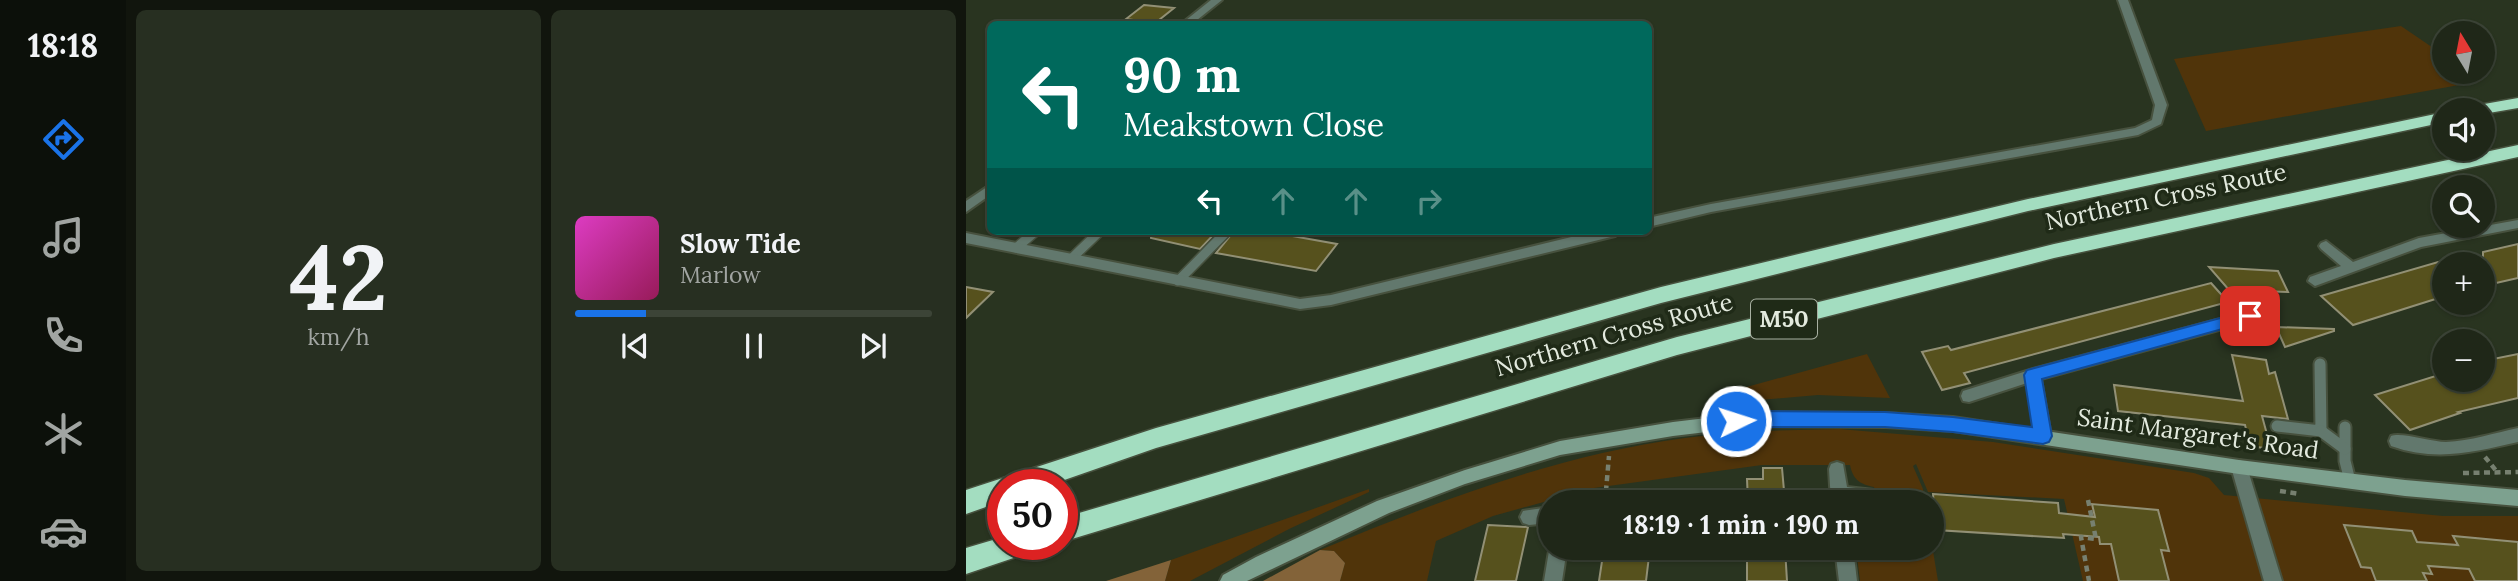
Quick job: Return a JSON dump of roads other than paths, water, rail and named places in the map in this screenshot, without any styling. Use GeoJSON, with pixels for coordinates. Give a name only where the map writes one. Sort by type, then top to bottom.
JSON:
{"type":"FeatureCollection","features":[{"type":"Feature","properties":{"kind":"highway"},"geometry":{"type":"LineString","coordinates":[[2495,107],[2518,103]]}},
{"type":"Feature","properties":{"kind":"highway","name":"Northern Cross Route"},"geometry":{"type":"LineString","coordinates":[[1064,469],[1156,438],[1661,295],[2028,205],[2432,120]]}},
{"type":"Feature","properties":{"kind":"highway","name":"Northern Cross Route"},"geometry":{"type":"LineString","coordinates":[[1078,525],[1677,346],[2054,251],[2518,151]]}},
{"type":"Feature","properties":{"kind":"highway"},"geometry":{"type":"LineString","coordinates":[[966,502],[987,495]]}},
{"type":"Feature","properties":{"kind":"highway"},"geometry":{"type":"LineString","coordinates":[[966,561],[987,554]]}},
{"type":"Feature","properties":{"kind":"main road","name":"Saint Margaret's Road"},"geometry":{"type":"LineString","coordinates":[[1229,581],[1383,507],[1465,477],[1560,448],[1673,429],[1756,419],[1885,420],[1953,424],[2239,467],[2518,498]]}},
{"type":"Feature","properties":{"kind":"street"},"geometry":{"type":"LineString","coordinates":[[1190,21],[1217,0]]}},
{"type":"Feature","properties":{"kind":"street"},"geometry":{"type":"LineString","coordinates":[[1652,222],[1724,205],[2138,131],[2157,122],[2161,105],[2123,0]]}},
{"type":"Feature","properties":{"kind":"street"},"geometry":{"type":"LineString","coordinates":[[966,208],[987,191]]}},
{"type":"Feature","properties":{"kind":"street"},"geometry":{"type":"LineString","coordinates":[[2315,281],[2419,243],[2518,224]]}},
{"type":"Feature","properties":{"kind":"street"},"geometry":{"type":"LineString","coordinates":[[966,238],[1300,304],[1598,235]]}},
{"type":"Feature","properties":{"kind":"street"},"geometry":{"type":"LineString","coordinates":[[2326,246],[2352,268]]}},
{"type":"Feature","properties":{"kind":"street"},"geometry":{"type":"LineString","coordinates":[[1969,396],[2033,375],[2250,316]]}},
{"type":"Feature","properties":{"kind":"street"},"geometry":{"type":"LineString","coordinates":[[2033,375],[2043,436]]}},
{"type":"Feature","properties":{"kind":"street"},"geometry":{"type":"LineString","coordinates":[[2397,441],[2424,449],[2446,451],[2518,435]]}},
{"type":"Feature","properties":{"kind":"street"},"geometry":{"type":"LineString","coordinates":[[2239,467],[2273,581]]}},
{"type":"Feature","properties":{"kind":"street"},"geometry":{"type":"LineString","coordinates":[[1837,469],[1838,490]]}},
{"type":"Feature","properties":{"kind":"street"},"geometry":{"type":"LineString","coordinates":[[1529,517],[1538,516]]}},
{"type":"Feature","properties":{"kind":"street"},"geometry":{"type":"LineString","coordinates":[[1553,581],[1556,560]]}},
{"type":"Feature","properties":{"kind":"street"},"geometry":{"type":"LineString","coordinates":[[1845,560],[1848,581]]}},
{"type":"Feature","properties":{"kind":"lane"},"geometry":{"type":"LineString","coordinates":[[1016,248],[1031,235]]}},
{"type":"Feature","properties":{"kind":"lane"},"geometry":{"type":"LineString","coordinates":[[1071,259],[1096,235]]}},
{"type":"Feature","properties":{"kind":"lane"},"geometry":{"type":"LineString","coordinates":[[1178,281],[1223,235]]}},
{"type":"Feature","properties":{"kind":"lane"},"geometry":{"type":"LineString","coordinates":[[2320,364],[2320,431]]}},
{"type":"Feature","properties":{"kind":"lane"},"geometry":{"type":"LineString","coordinates":[[2277,426],[2320,431],[2345,449]]}},
{"type":"Feature","properties":{"kind":"lane"},"geometry":{"type":"LineString","coordinates":[[2344,427],[2345,461],[2350,481]]}}]}
